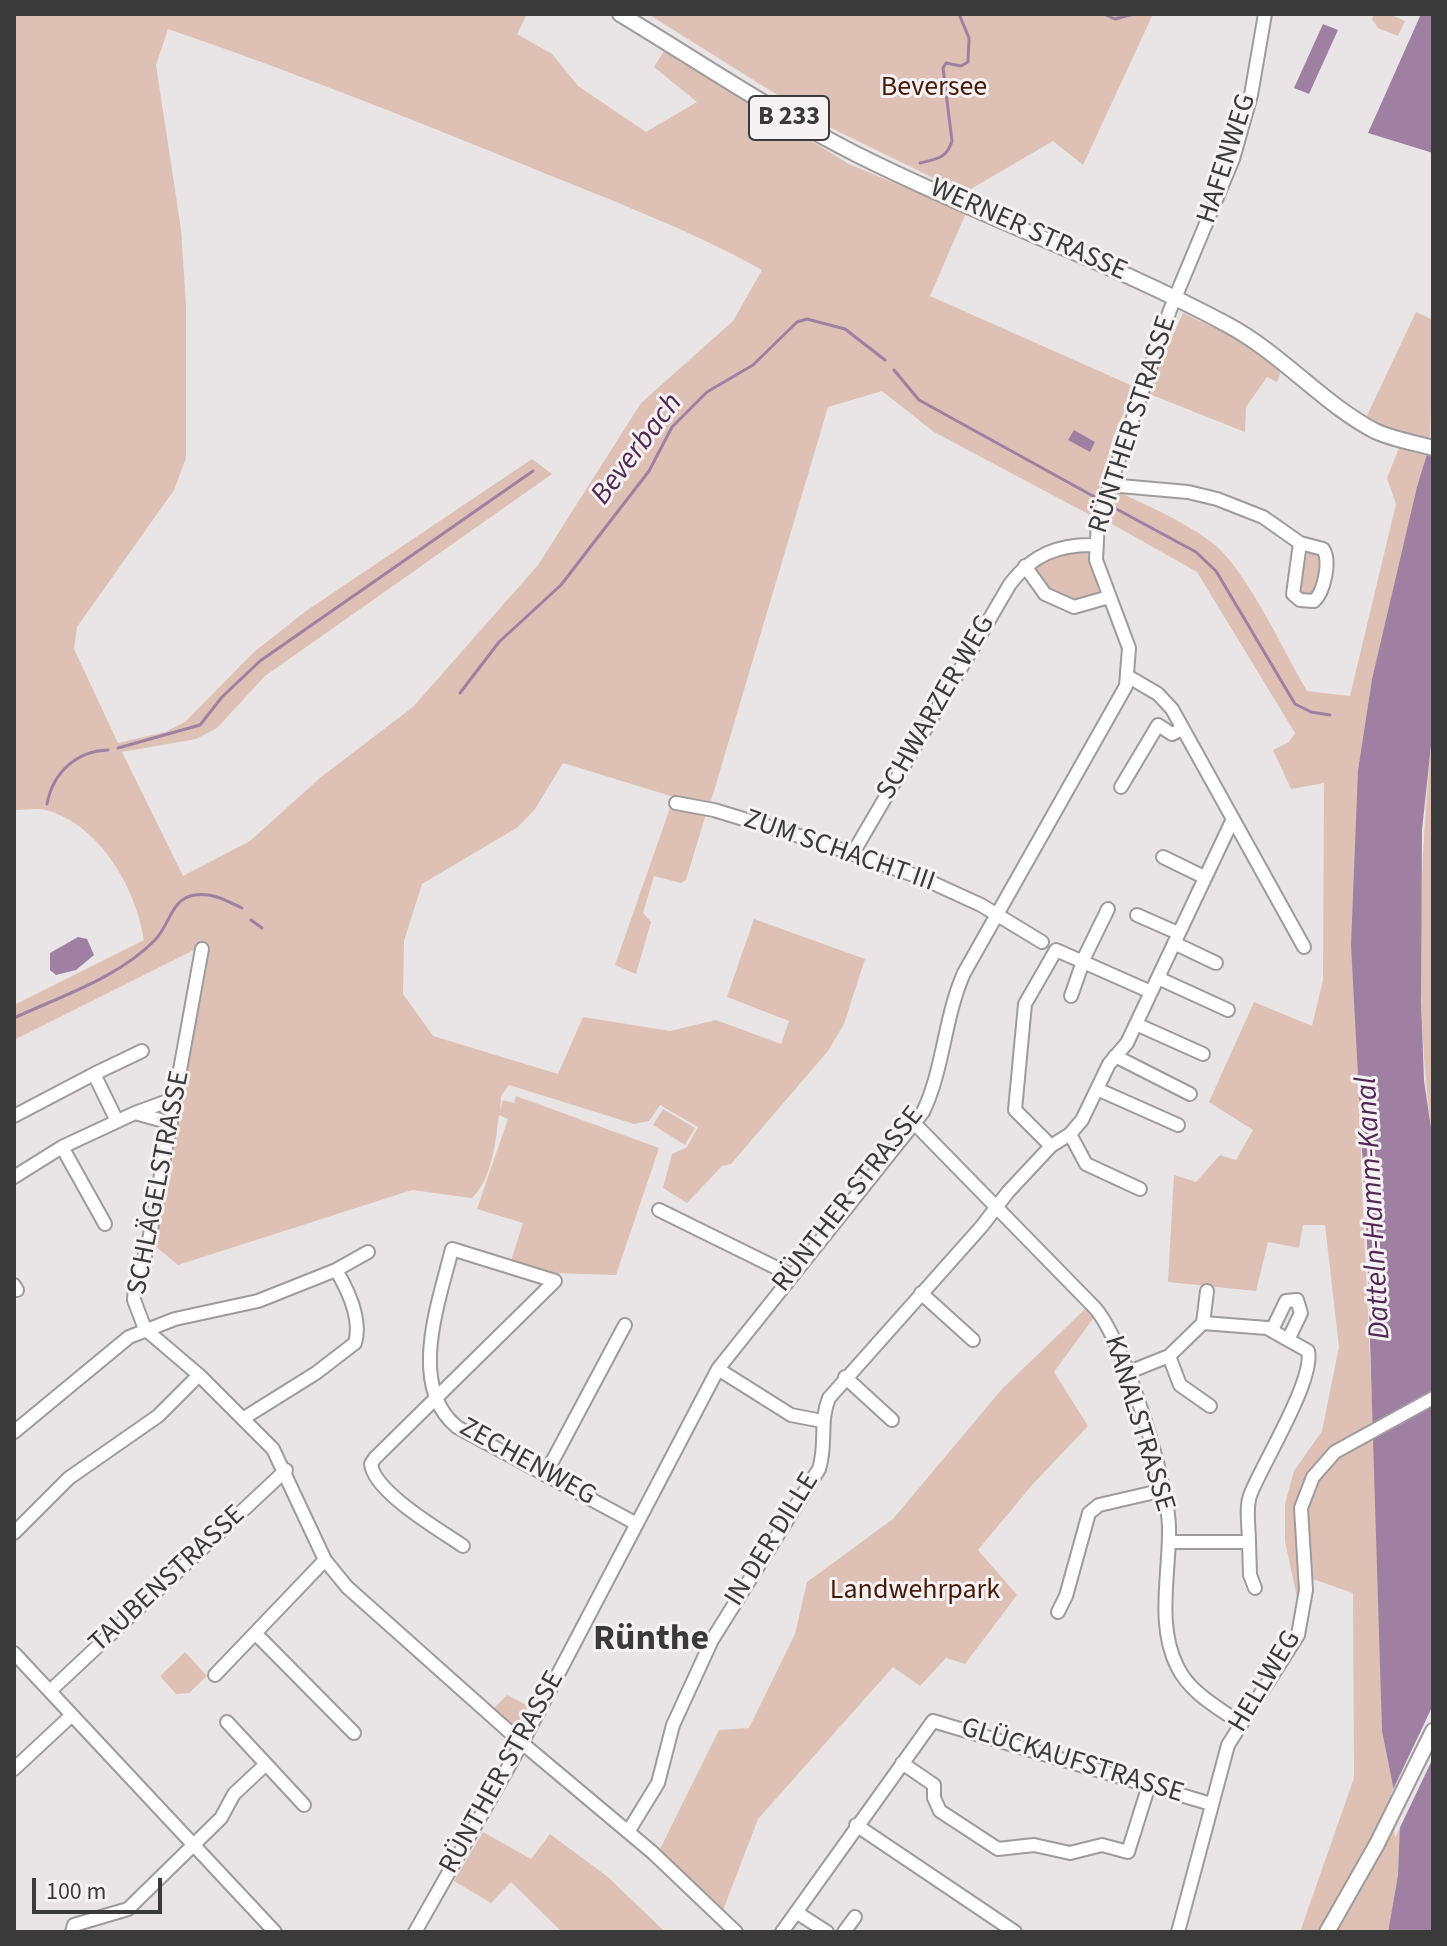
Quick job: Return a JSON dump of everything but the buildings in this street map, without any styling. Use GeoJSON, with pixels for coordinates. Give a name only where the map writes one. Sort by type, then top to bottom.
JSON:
{"type":"FeatureCollection","features":[{"type":"Feature","properties":{"kind":"main road","name":"WERNER STRASSE"},"geometry":{"type":"LineString","coordinates":[[620,14],[747,93],[856,154],[1175,298],[1259,343],[1377,432],[1426,446]]}},
{"type":"Feature","properties":{"kind":"main road"},"geometry":{"type":"LineString","coordinates":[[1327,1932],[1390,1818],[1433,1731]]}},
{"type":"Feature","properties":{"kind":"street","name":"HAFENWEG"},"geometry":{"type":"LineString","coordinates":[[1175,298],[1233,159],[1251,95],[1265,14]]}},
{"type":"Feature","properties":{"kind":"street","name":"RÜNTHER STRASSE"},"geometry":{"type":"LineString","coordinates":[[415,1932],[522,1743],[718,1369],[915,1124],[932,1092],[954,995],[996,915],[1112,713],[1129,677],[1126,634],[1109,597],[1095,545],[1103,503],[1175,298]]}},
{"type":"Feature","properties":{"kind":"street"},"geometry":{"type":"LineString","coordinates":[[1109,485],[1188,492],[1217,499],[1263,517],[1300,543],[1320,548],[1327,555],[1319,596],[1314,601],[1300,600],[1293,594],[1300,543]]}},
{"type":"Feature","properties":{"kind":"street","name":"SCHWARZER WEG"},"geometry":{"type":"LineString","coordinates":[[853,853],[1010,584],[1025,566],[1059,547],[1095,545]]}},
{"type":"Feature","properties":{"kind":"street"},"geometry":{"type":"LineString","coordinates":[[1025,566],[1045,594],[1074,607],[1109,597]]}},
{"type":"Feature","properties":{"kind":"street"},"geometry":{"type":"LineString","coordinates":[[1129,677],[1158,694],[1182,729],[1304,947]]}},
{"type":"Feature","properties":{"kind":"street"},"geometry":{"type":"LineString","coordinates":[[1121,787],[1158,725],[1172,734],[1182,729]]}},
{"type":"Feature","properties":{"kind":"street","name":"ZUM SCHACHT III"},"geometry":{"type":"LineString","coordinates":[[676,803],[714,810],[922,878],[1042,942]]}},
{"type":"Feature","properties":{"kind":"street"},"geometry":{"type":"LineString","coordinates":[[1140,1189],[1086,1164],[1070,1134],[1115,1056],[1127,1043],[1233,819]]}},
{"type":"Feature","properties":{"kind":"street"},"geometry":{"type":"LineString","coordinates":[[1163,857],[1204,877]]}},
{"type":"Feature","properties":{"kind":"street"},"geometry":{"type":"LineString","coordinates":[[1071,996],[1108,909]]}},
{"type":"Feature","properties":{"kind":"street"},"geometry":{"type":"LineString","coordinates":[[1137,915],[1216,963]]}},
{"type":"Feature","properties":{"kind":"street","name":"SCHLÄGELSTRASSE"},"geometry":{"type":"LineString","coordinates":[[202,949],[148,1246],[135,1286],[134,1300],[145,1329],[199,1375],[273,1449],[286,1470],[325,1560],[373,1613],[628,1832],[736,1932]]}},
{"type":"Feature","properties":{"kind":"street"},"geometry":{"type":"LineString","coordinates":[[1051,1146],[1015,1110],[1025,1004],[1056,950],[1151,992]]}},
{"type":"Feature","properties":{"kind":"street"},"geometry":{"type":"LineString","coordinates":[[1158,978],[1228,1010]]}},
{"type":"Feature","properties":{"kind":"street"},"geometry":{"type":"LineString","coordinates":[[1136,1024],[1203,1054]]}},
{"type":"Feature","properties":{"kind":"street"},"geometry":{"type":"LineString","coordinates":[[14,1116],[142,1051]]}},
{"type":"Feature","properties":{"kind":"street"},"geometry":{"type":"LineString","coordinates":[[1115,1056],[1190,1094]]}},
{"type":"Feature","properties":{"kind":"street"},"geometry":{"type":"LineString","coordinates":[[94,1074],[116,1119]]}},
{"type":"Feature","properties":{"kind":"street"},"geometry":{"type":"LineString","coordinates":[[1097,1089],[1178,1125]]}},
{"type":"Feature","properties":{"kind":"street"},"geometry":{"type":"LineString","coordinates":[[14,1177],[116,1119],[176,1098]]}},
{"type":"Feature","properties":{"kind":"street"},"geometry":{"type":"LineString","coordinates":[[135,1113],[171,1123]]}},
{"type":"Feature","properties":{"kind":"street","name":"KANALSTRASSE"},"geometry":{"type":"LineString","coordinates":[[915,1124],[1101,1315],[1113,1332],[1129,1372],[1164,1490],[1169,1542],[1166,1619],[1173,1658],[1182,1676],[1198,1693],[1240,1723]]}},
{"type":"Feature","properties":{"kind":"street","name":"IN DER DILLE"},"geometry":{"type":"LineString","coordinates":[[628,1832],[658,1783],[673,1725],[712,1640],[819,1469],[824,1449],[822,1421],[829,1398],[1051,1146],[1070,1134]]}},
{"type":"Feature","properties":{"kind":"street"},"geometry":{"type":"LineString","coordinates":[[62,1147],[105,1224]]}},
{"type":"Feature","properties":{"kind":"street"},"geometry":{"type":"LineString","coordinates":[[659,1210],[791,1275]]}},
{"type":"Feature","properties":{"kind":"street","name":"ZECHENWEG"},"geometry":{"type":"LineString","coordinates":[[435,1400],[555,1281],[452,1249],[433,1346],[430,1375],[435,1400],[457,1427],[635,1523]]}},
{"type":"Feature","properties":{"kind":"street"},"geometry":{"type":"LineString","coordinates":[[14,1432],[116,1344],[145,1329],[258,1301],[336,1270],[368,1252]]}},
{"type":"Feature","properties":{"kind":"street"},"geometry":{"type":"LineString","coordinates":[[244,1418],[316,1373],[355,1343],[357,1330],[351,1303],[336,1270]]}},
{"type":"Feature","properties":{"kind":"street"},"geometry":{"type":"LineString","coordinates":[[1129,1372],[1169,1356],[1203,1323],[1207,1291]]}},
{"type":"Feature","properties":{"kind":"street"},"geometry":{"type":"LineString","coordinates":[[921,1293],[973,1340]]}},
{"type":"Feature","properties":{"kind":"street"},"geometry":{"type":"LineString","coordinates":[[1272,1330],[1286,1301],[1297,1300],[1301,1313],[1289,1338]]}},
{"type":"Feature","properties":{"kind":"street"},"geometry":{"type":"LineString","coordinates":[[1203,1323],[1272,1330],[1303,1345],[1310,1358],[1273,1450],[1249,1496],[1249,1542],[1255,1588]]}},
{"type":"Feature","properties":{"kind":"street"},"geometry":{"type":"LineString","coordinates":[[545,1475],[625,1325]]}},
{"type":"Feature","properties":{"kind":"street"},"geometry":{"type":"LineString","coordinates":[[1169,1356],[1180,1385],[1210,1406]]}},
{"type":"Feature","properties":{"kind":"street"},"geometry":{"type":"LineString","coordinates":[[718,1369],[791,1415],[822,1421]]}},
{"type":"Feature","properties":{"kind":"street"},"geometry":{"type":"LineString","coordinates":[[14,1533],[69,1478],[158,1416],[199,1375]]}},
{"type":"Feature","properties":{"kind":"street"},"geometry":{"type":"LineString","coordinates":[[845,1377],[892,1420]]}},
{"type":"Feature","properties":{"kind":"street","name":"HELLWEG"},"geometry":{"type":"LineString","coordinates":[[1178,1932],[1225,1754],[1240,1723],[1286,1659],[1298,1635],[1306,1590],[1300,1522],[1305,1492],[1323,1462],[1355,1440],[1433,1398]]}},
{"type":"Feature","properties":{"kind":"street"},"geometry":{"type":"LineString","coordinates":[[435,1400],[375,1458],[372,1471],[396,1498],[463,1546]]}},
{"type":"Feature","properties":{"kind":"street","name":"TAUBENSTRASSE"},"geometry":{"type":"LineString","coordinates":[[50,1691],[286,1470]]}},
{"type":"Feature","properties":{"kind":"street"},"geometry":{"type":"LineString","coordinates":[[1058,1612],[1066,1596],[1089,1513],[1099,1505],[1164,1490]]}},
{"type":"Feature","properties":{"kind":"street"},"geometry":{"type":"LineString","coordinates":[[1169,1542],[1249,1542]]}},
{"type":"Feature","properties":{"kind":"street"},"geometry":{"type":"LineString","coordinates":[[215,1675],[325,1560]]}},
{"type":"Feature","properties":{"kind":"street"},"geometry":{"type":"LineString","coordinates":[[255,1633],[354,1733]]}},
{"type":"Feature","properties":{"kind":"street"},"geometry":{"type":"LineString","coordinates":[[14,1653],[275,1932]]}},
{"type":"Feature","properties":{"kind":"street"},"geometry":{"type":"LineString","coordinates":[[14,1769],[72,1715]]}},
{"type":"Feature","properties":{"kind":"street","name":"GLÜCKAUFSTRASSE"},"geometry":{"type":"LineString","coordinates":[[902,1763],[933,1721],[1211,1804]]}},
{"type":"Feature","properties":{"kind":"street"},"geometry":{"type":"LineString","coordinates":[[227,1722],[304,1805]]}},
{"type":"Feature","properties":{"kind":"street"},"geometry":{"type":"LineString","coordinates":[[782,1932],[902,1763],[934,1785],[934,1798],[940,1811],[993,1847],[1004,1851],[1034,1845],[1070,1853],[1102,1845],[1128,1852],[1149,1785]]}},
{"type":"Feature","properties":{"kind":"street"},"geometry":{"type":"LineString","coordinates":[[72,1932],[74,1925],[128,1909],[221,1818],[234,1794],[266,1764]]}},
{"type":"Feature","properties":{"kind":"street"},"geometry":{"type":"LineString","coordinates":[[856,1825],[1015,1932]]}},
{"type":"Feature","properties":{"kind":"street"},"geometry":{"type":"LineString","coordinates":[[796,1912],[827,1932]]}},
{"type":"Feature","properties":{"kind":"street"},"geometry":{"type":"LineString","coordinates":[[844,1932],[855,1917]]}},
{"type":"Feature","properties":{"kind":"green space"},"geometry":{"type":"Polygon","coordinates":[[[14,14],[527,14],[517,34],[552,54],[578,86],[646,132],[697,102],[654,67],[664,51],[849,164],[966,213],[930,296],[1135,387],[1113,437],[1092,516],[934,432],[882,391],[828,407],[711,801],[674,797],[563,763],[535,809],[518,827],[422,884],[404,941],[403,994],[433,1036],[558,1074],[583,1017],[670,1031],[716,1020],[781,1044],[789,1021],[727,997],[754,919],[865,959],[844,1024],[828,1051],[731,1164],[722,1166],[687,1203],[663,1188],[672,1154],[687,1147],[698,1127],[660,1105],[649,1121],[634,1124],[509,1085],[501,1096],[500,1111],[503,1100],[514,1103],[516,1096],[659,1148],[616,1275],[551,1273],[511,1261],[523,1223],[477,1209],[508,1119],[499,1115],[489,1170],[472,1198],[412,1190],[178,1265],[150,1242],[207,968],[198,948],[14,1040],[14,1005],[144,940],[140,920],[124,880],[99,844],[83,829],[46,810],[14,810],[14,14]],[[168,29],[156,65],[181,229],[186,305],[186,458],[174,490],[77,627],[74,649],[118,743],[165,732],[185,722],[254,652],[306,611],[532,459],[552,474],[265,676],[217,728],[196,739],[122,752],[183,876],[250,841],[321,777],[413,707],[538,565],[641,403],[733,321],[762,270],[676,227],[617,202],[168,29]]]}},
{"type":"Feature","properties":{"kind":"green space","name":"Beversee"},"geometry":{"type":"Polygon","coordinates":[[[648,14],[1153,14],[1083,165],[1053,141],[964,193],[827,126],[648,14]]]}},
{"type":"Feature","properties":{"kind":"green space"},"geometry":{"type":"Polygon","coordinates":[[[1374,14],[1389,14],[1405,21],[1398,36],[1378,28],[1372,19],[1374,14]]]}},
{"type":"Feature","properties":{"kind":"green space"},"geometry":{"type":"Polygon","coordinates":[[[1416,312],[1433,320],[1430,444],[1364,422],[1416,312]]]}},
{"type":"Feature","properties":{"kind":"green space"},"geometry":{"type":"Polygon","coordinates":[[[1183,313],[1237,339],[1281,371],[1277,382],[1267,377],[1246,407],[1245,432],[1147,393],[1183,313]]]}},
{"type":"Feature","properties":{"kind":"green space"},"geometry":{"type":"Polygon","coordinates":[[[1399,448],[1426,456],[1372,679],[1358,770],[1361,1166],[1379,1550],[1382,1731],[1400,1822],[1398,1875],[1388,1932],[1300,1932],[1354,1778],[1353,1593],[1310,1578],[1299,1607],[1285,1541],[1285,1504],[1294,1471],[1322,1431],[1339,1347],[1325,1225],[1303,1225],[1299,1248],[1268,1242],[1256,1291],[1168,1282],[1174,1175],[1196,1182],[1220,1155],[1236,1160],[1253,1130],[1209,1102],[1254,1002],[1312,1026],[1323,980],[1324,783],[1291,789],[1273,750],[1289,742],[1295,733],[1197,572],[1105,520],[1112,489],[1203,536],[1240,574],[1307,691],[1350,696],[1396,504],[1387,478],[1399,448]]]}},
{"type":"Feature","properties":{"kind":"green space"},"geometry":{"type":"Polygon","coordinates":[[[1308,549],[1321,553],[1323,558],[1317,591],[1311,597],[1299,593],[1308,549]]]}},
{"type":"Feature","properties":{"kind":"green space"},"geometry":{"type":"Polygon","coordinates":[[[1087,550],[1100,595],[1078,604],[1048,594],[1034,573],[1036,565],[1066,551],[1087,550]]]}},
{"type":"Feature","properties":{"kind":"green space"},"geometry":{"type":"Polygon","coordinates":[[[1433,727],[1433,1142],[1423,1038],[1421,934],[1424,831],[1433,727]]]}},
{"type":"Feature","properties":{"kind":"green space"},"geometry":{"type":"Polygon","coordinates":[[[671,805],[706,814],[686,880],[681,883],[654,876],[643,913],[651,922],[636,974],[615,965],[671,805]]]}},
{"type":"Feature","properties":{"kind":"green space"},"geometry":{"type":"Polygon","coordinates":[[[663,1109],[695,1128],[685,1145],[653,1125],[663,1109]]]}},
{"type":"Feature","properties":{"kind":"green space","name":"Landwehrpark"},"geometry":{"type":"Polygon","coordinates":[[[1087,1307],[1095,1316],[1054,1372],[1088,1426],[1033,1484],[978,1550],[1017,1595],[965,1664],[946,1658],[920,1686],[893,1667],[758,1819],[722,1913],[658,1853],[719,1730],[749,1728],[795,1634],[807,1582],[893,1519],[1002,1389],[1087,1307]]]}},
{"type":"Feature","properties":{"kind":"green space"},"geometry":{"type":"Polygon","coordinates":[[[185,1652],[207,1676],[189,1693],[176,1694],[160,1676],[185,1652]]]}},
{"type":"Feature","properties":{"kind":"green space"},"geometry":{"type":"Polygon","coordinates":[[[507,1695],[528,1706],[516,1727],[493,1709],[507,1695]]]}},
{"type":"Feature","properties":{"kind":"green space"},"geometry":{"type":"Polygon","coordinates":[[[483,1832],[531,1859],[550,1834],[608,1877],[665,1932],[562,1932],[511,1882],[491,1903],[454,1881],[483,1832]]]}},
{"type":"Feature","properties":{"kind":"water"},"geometry":{"type":"Polygon","coordinates":[[[1421,14],[1433,14],[1433,153],[1368,133],[1421,14]]]}},
{"type":"Feature","properties":{"kind":"water"},"geometry":{"type":"Polygon","coordinates":[[[1323,24],[1338,30],[1309,94],[1294,88],[1323,24]]]}},
{"type":"Feature","properties":{"kind":"water"},"geometry":{"type":"Polygon","coordinates":[[[1074,430],[1095,442],[1090,452],[1068,440],[1074,430]]]}},
{"type":"Feature","properties":{"kind":"water","name":"Datteln-Hamm-Kanal"},"geometry":{"type":"Polygon","coordinates":[[[1433,434],[1433,727],[1422,830],[1421,1000],[1424,1080],[1433,1142],[1433,1932],[1388,1932],[1398,1875],[1400,1822],[1382,1731],[1367,1243],[1351,945],[1358,770],[1372,679],[1417,487],[1433,434]]]}},
{"type":"Feature","properties":{"kind":"water"},"geometry":{"type":"Polygon","coordinates":[[[78,937],[87,939],[94,955],[76,970],[56,975],[50,970],[50,953],[78,937]]]}},
{"type":"Feature","properties":{"kind":"pier"},"geometry":{"type":"Polygon","coordinates":[[[1433,1705],[1433,1758],[1395,1838],[1391,1794],[1433,1705]]]}},
{"type":"Feature","properties":{"kind":"waterway","name":"Beverbach"},"geometry":{"type":"LineString","coordinates":[[920,163],[944,154],[952,141],[943,68],[946,63],[961,66],[968,62],[969,38],[959,14]]}},
{"type":"Feature","properties":{"kind":"waterway","name":"Beverbach"},"geometry":{"type":"LineString","coordinates":[[1104,14],[1115,19],[1134,14]]}},
{"type":"Feature","properties":{"kind":"waterway","name":"Beverbach"},"geometry":{"type":"LineString","coordinates":[[460,693],[499,642],[561,585],[649,471],[672,427],[707,392],[753,365],[797,322],[807,319],[845,329],[885,360]]}},
{"type":"Feature","properties":{"kind":"waterway","name":"Beverbach"},"geometry":{"type":"LineString","coordinates":[[894,370],[919,400],[1102,501]]}},
{"type":"Feature","properties":{"kind":"waterway"},"geometry":{"type":"LineString","coordinates":[[118,748],[200,725],[222,697],[260,661],[533,471]]}},
{"type":"Feature","properties":{"kind":"waterway","name":"Beverbach"},"geometry":{"type":"LineString","coordinates":[[1109,505],[1196,552],[1216,571],[1295,704],[1311,712],[1330,715]]}},
{"type":"Feature","properties":{"kind":"waterway"},"geometry":{"type":"LineString","coordinates":[[47,804],[55,782],[68,765],[86,754],[108,750]]}},
{"type":"Feature","properties":{"kind":"waterway","name":"Beverbach"},"geometry":{"type":"LineString","coordinates":[[14,1018],[107,976],[124,965],[155,940],[176,907],[187,897],[201,894],[213,896],[242,908]]}},
{"type":"Feature","properties":{"kind":"waterway","name":"Beverbach"},"geometry":{"type":"LineString","coordinates":[[251,920],[262,928]]}},
{"type":"Feature","properties":{"kind":"district","name":"Rünthe"},"geometry":{"type":"Point","coordinates":[651,1641]}}]}
